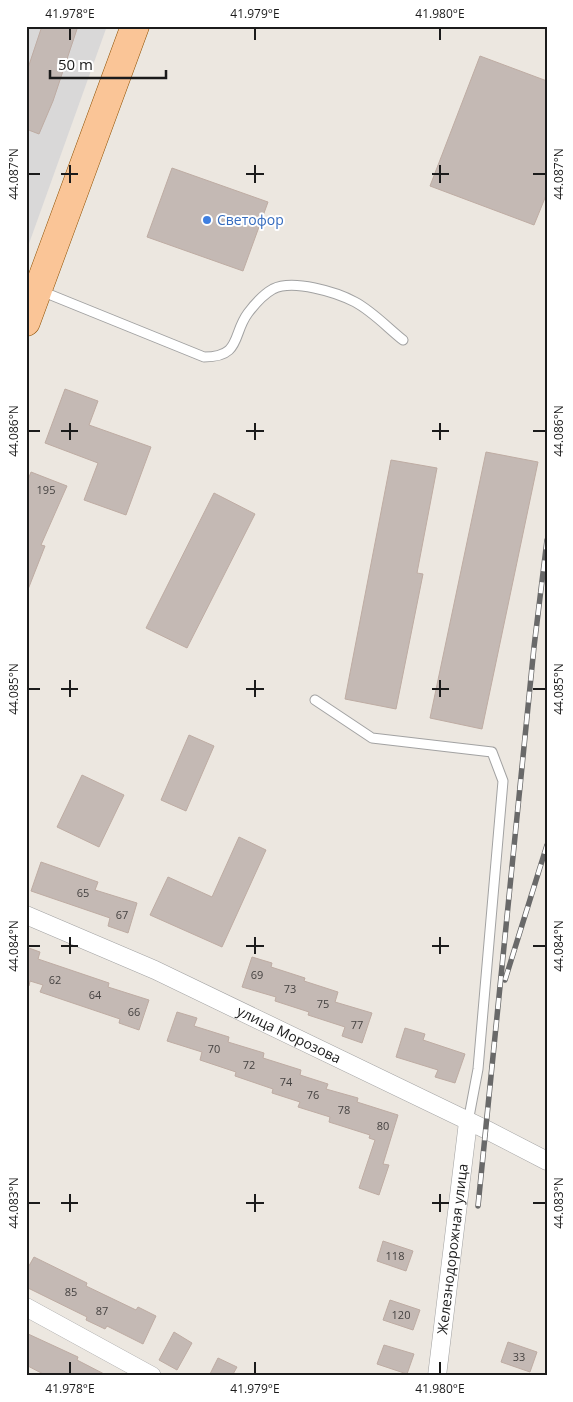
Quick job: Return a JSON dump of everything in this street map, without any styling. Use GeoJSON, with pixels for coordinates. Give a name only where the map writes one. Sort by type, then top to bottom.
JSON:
{"type":"FeatureCollection","features":[{"type":"Feature","properties":{"kind":"main road"},"geometry":{"type":"LineString","coordinates":[[26,322],[135,26]]}},
{"type":"Feature","properties":{"kind":"street","name":"улица Морозова"},"geometry":{"type":"LineString","coordinates":[[26,916],[155,970],[547,1161]]}},
{"type":"Feature","properties":{"kind":"street","name":"Железнодорожная улица"},"geometry":{"type":"LineString","coordinates":[[438,1376],[468,1122]]}},
{"type":"Feature","properties":{"kind":"street"},"geometry":{"type":"LineString","coordinates":[[26,1307],[152,1376]]}},
{"type":"Feature","properties":{"kind":"lane"},"geometry":{"type":"LineString","coordinates":[[38,290],[204,357],[218,357],[230,349],[239,337],[247,314],[259,301],[274,289],[294,285],[316,288],[355,302],[403,340]]}},
{"type":"Feature","properties":{"kind":"lane"},"geometry":{"type":"LineString","coordinates":[[315,700],[372,738],[492,752],[504,781],[478,1069],[468,1122]]}},
{"type":"Feature","properties":{"kind":"shaded area"},"geometry":{"type":"Polygon","coordinates":[[[26,26],[107,26],[26,252],[26,26]]]}},
{"type":"Feature","properties":{"kind":"building"},"geometry":{"type":"Polygon","coordinates":[[[42,26],[78,26],[53,101],[39,134],[26,129],[26,74],[42,26]]]}},
{"type":"Feature","properties":{"kind":"building"},"geometry":{"type":"Polygon","coordinates":[[[480,56],[547,81],[547,193],[534,225],[430,186],[480,56]]]}},
{"type":"Feature","properties":{"kind":"building","name":"Светофор"},"geometry":{"type":"Polygon","coordinates":[[[172,168],[268,202],[243,271],[147,237],[172,168]]]}},
{"type":"Feature","properties":{"kind":"building"},"geometry":{"type":"Polygon","coordinates":[[[65,389],[98,401],[89,425],[151,447],[126,515],[84,500],[98,463],[45,443],[65,389]]]}},
{"type":"Feature","properties":{"kind":"building"},"geometry":{"type":"Polygon","coordinates":[[[486,452],[538,462],[482,729],[430,718],[486,452]]]}},
{"type":"Feature","properties":{"kind":"building"},"geometry":{"type":"Polygon","coordinates":[[[391,460],[437,468],[417,573],[423,574],[396,709],[345,699],[391,460]]]}},
{"type":"Feature","properties":{"kind":"building"},"geometry":{"type":"Polygon","coordinates":[[[31,472],[67,486],[41,545],[45,546],[27,592],[26,485],[31,472]]]}},
{"type":"Feature","properties":{"kind":"building"},"geometry":{"type":"Polygon","coordinates":[[[214,493],[255,514],[187,648],[146,628],[214,493]]]}},
{"type":"Feature","properties":{"kind":"building"},"geometry":{"type":"Polygon","coordinates":[[[189,735],[214,746],[186,811],[161,800],[189,735]]]}},
{"type":"Feature","properties":{"kind":"building"},"geometry":{"type":"Polygon","coordinates":[[[82,775],[124,795],[99,847],[57,827],[82,775]]]}},
{"type":"Feature","properties":{"kind":"building"},"geometry":{"type":"Polygon","coordinates":[[[239,837],[266,850],[222,947],[150,915],[168,877],[212,897],[239,837]]]}},
{"type":"Feature","properties":{"kind":"building"},"geometry":{"type":"Polygon","coordinates":[[[41,862],[98,882],[95,890],[137,903],[128,933],[108,926],[110,918],[31,891],[41,862]]]}},
{"type":"Feature","properties":{"kind":"building"},"geometry":{"type":"Polygon","coordinates":[[[26,947],[40,952],[38,959],[109,983],[108,987],[149,1000],[139,1030],[119,1023],[120,1019],[40,992],[43,985],[30,981],[29,986],[26,985],[26,947]]]}},
{"type":"Feature","properties":{"kind":"building"},"geometry":{"type":"Polygon","coordinates":[[[252,957],[272,963],[271,967],[305,978],[304,981],[338,992],[335,1002],[372,1013],[362,1043],[342,1036],[345,1027],[308,1015],[309,1012],[275,1001],[276,997],[242,987],[252,957]]]}},
{"type":"Feature","properties":{"kind":"building"},"geometry":{"type":"Polygon","coordinates":[[[177,1012],[197,1018],[194,1026],[229,1037],[228,1042],[264,1053],[263,1058],[301,1070],[300,1075],[328,1084],[326,1089],[358,1098],[357,1102],[398,1115],[383,1164],[389,1165],[379,1195],[359,1188],[375,1140],[369,1138],[370,1135],[329,1122],[330,1117],[298,1107],[300,1102],[272,1093],[273,1089],[235,1076],[236,1072],[200,1060],[202,1052],[167,1041],[177,1012]]]}},
{"type":"Feature","properties":{"kind":"building"},"geometry":{"type":"Polygon","coordinates":[[[405,1028],[425,1034],[423,1040],[465,1054],[455,1083],[435,1077],[438,1070],[396,1057],[405,1028]]]}},
{"type":"Feature","properties":{"kind":"building"},"geometry":{"type":"Polygon","coordinates":[[[383,1241],[413,1251],[406,1271],[377,1261],[383,1241]]]}},
{"type":"Feature","properties":{"kind":"building"},"geometry":{"type":"Polygon","coordinates":[[[34,1257],[87,1283],[86,1286],[136,1310],[138,1307],[156,1316],[143,1344],[107,1326],[105,1329],[86,1320],[87,1317],[26,1287],[26,1271],[34,1257]]]}},
{"type":"Feature","properties":{"kind":"building"},"geometry":{"type":"Polygon","coordinates":[[[390,1300],[420,1310],[413,1330],[383,1320],[390,1300]]]}},
{"type":"Feature","properties":{"kind":"building"},"geometry":{"type":"Polygon","coordinates":[[[174,1332],[192,1343],[177,1370],[159,1360],[174,1332]]]}},
{"type":"Feature","properties":{"kind":"building"},"geometry":{"type":"Polygon","coordinates":[[[26,1333],[78,1357],[77,1360],[108,1376],[47,1376],[26,1365],[26,1333]]]}},
{"type":"Feature","properties":{"kind":"building"},"geometry":{"type":"Polygon","coordinates":[[[508,1342],[537,1352],[530,1372],[501,1362],[508,1342]]]}},
{"type":"Feature","properties":{"kind":"building"},"geometry":{"type":"Polygon","coordinates":[[[384,1345],[414,1354],[407,1374],[377,1364],[384,1345]]]}},
{"type":"Feature","properties":{"kind":"building"},"geometry":{"type":"Polygon","coordinates":[[[218,1358],[237,1367],[232,1376],[209,1376],[218,1358]]]}},
{"type":"Feature","properties":{"kind":"railway"},"geometry":{"type":"LineString","coordinates":[[478,1206],[534,647],[547,540]]}},
{"type":"Feature","properties":{"kind":"railway"},"geometry":{"type":"LineString","coordinates":[[505,980],[547,845]]}},
{"type":"Feature","properties":{"kind":"place","name":"Светофор"},"geometry":{"type":"Point","coordinates":[207,220]}}]}
